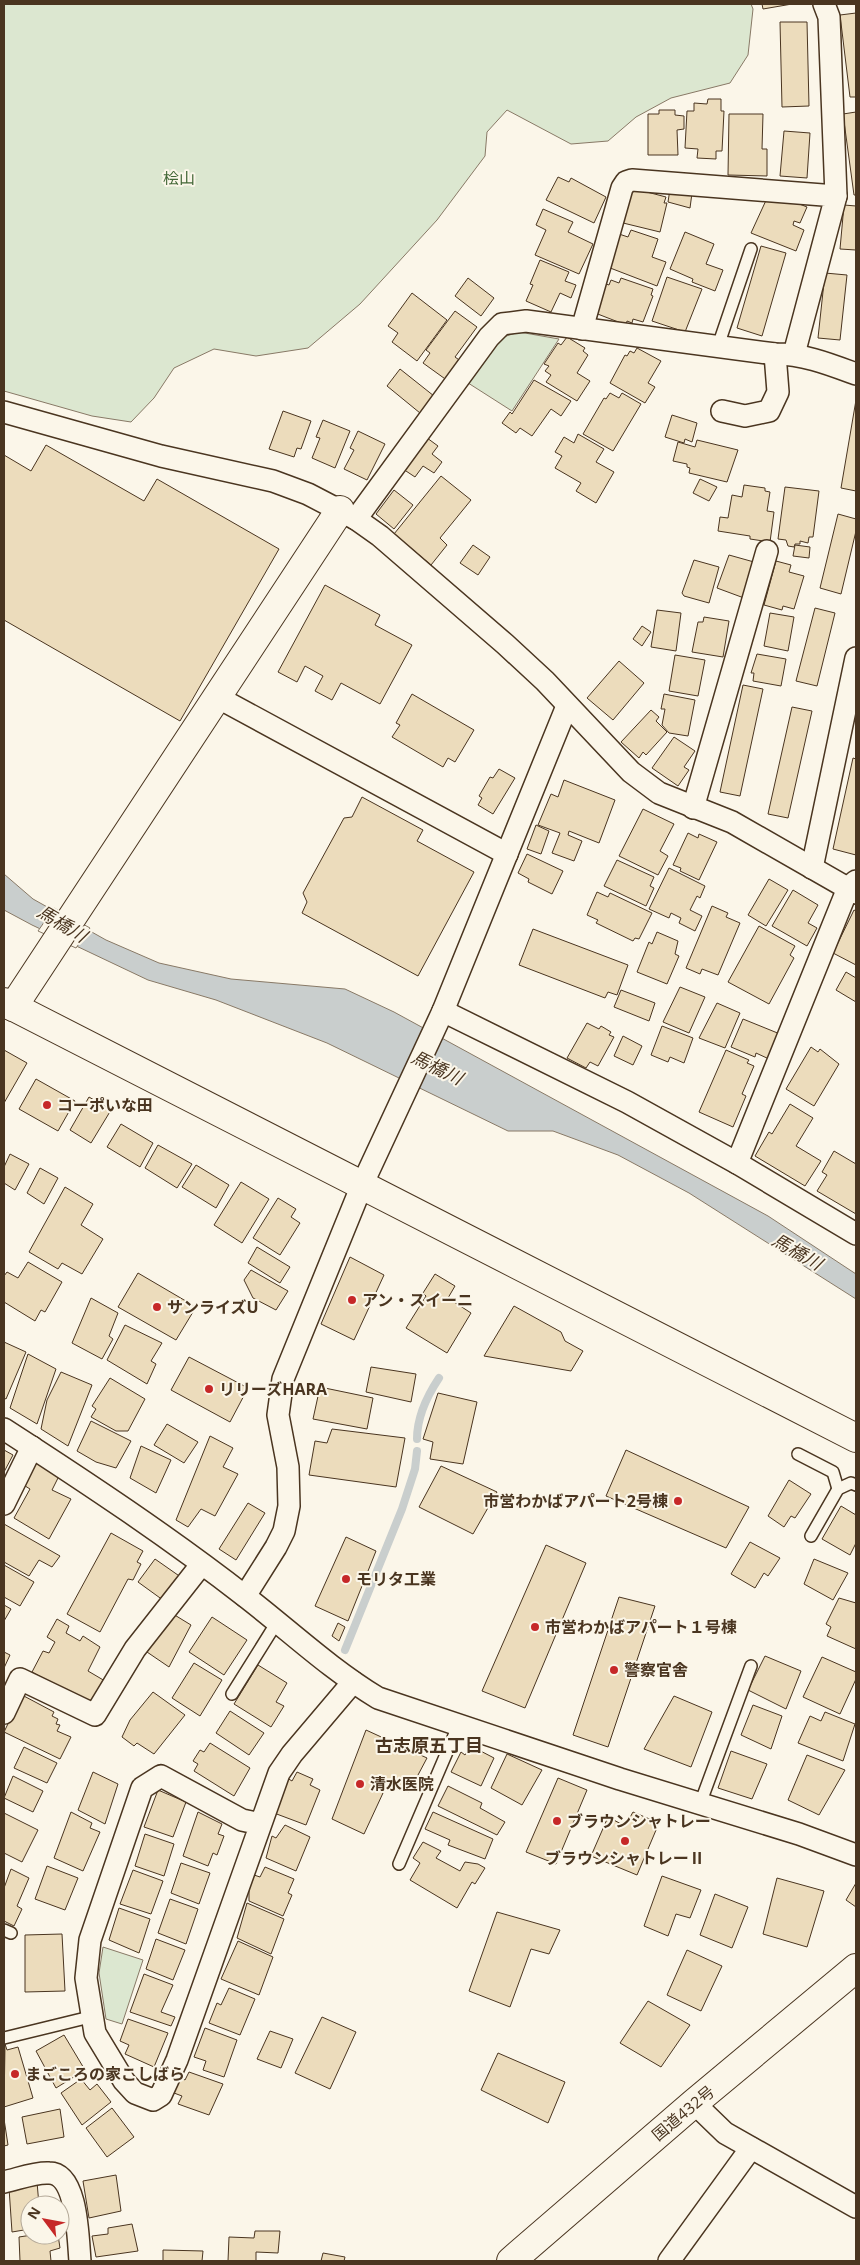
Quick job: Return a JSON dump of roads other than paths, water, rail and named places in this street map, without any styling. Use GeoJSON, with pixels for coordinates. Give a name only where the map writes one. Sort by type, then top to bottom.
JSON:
{"type":"FeatureCollection","features":[{"type":"Feature","properties":{"kind":"main road"},"geometry":{"type":"LineString","coordinates":[[348,515],[217,697],[42,964],[8,1004],[856,1438]]}},
{"type":"Feature","properties":{"kind":"main road","name":"国道432号"},"geometry":{"type":"LineString","coordinates":[[511,2261],[694,2103],[856,1968]]}},
{"type":"Feature","properties":{"kind":"street"},"geometry":{"type":"LineString","coordinates":[[722,411],[745,416],[769,411],[778,392],[784,354],[836,196],[829,17],[824,4]]}},
{"type":"Feature","properties":{"kind":"street"},"geometry":{"type":"LineString","coordinates":[[582,329],[622,188],[626,182],[632,180],[836,196]]}},
{"type":"Feature","properties":{"kind":"street"},"geometry":{"type":"LineString","coordinates":[[348,515],[489,336],[502,324],[526,322],[784,354],[822,361],[856,374]]}},
{"type":"Feature","properties":{"kind":"street"},"geometry":{"type":"LineString","coordinates":[[4,412],[162,456],[273,482],[308,494],[348,515],[380,536],[505,644],[545,681],[630,772],[659,793],[732,822],[812,868],[854,887],[737,1163]]}},
{"type":"Feature","properties":{"kind":"street"},"geometry":{"type":"LineString","coordinates":[[693,808],[767,551]]}},
{"type":"Feature","properties":{"kind":"street"},"geometry":{"type":"LineString","coordinates":[[812,868],[856,658]]}},
{"type":"Feature","properties":{"kind":"street"},"geometry":{"type":"LineString","coordinates":[[217,697],[507,854]]}},
{"type":"Feature","properties":{"kind":"street"},"geometry":{"type":"LineString","coordinates":[[245,1596],[276,1547],[284,1530],[289,1506],[288,1467],[278,1415],[283,1379],[362,1186],[442,1014],[567,706]]}},
{"type":"Feature","properties":{"kind":"street"},"geometry":{"type":"LineString","coordinates":[[442,1014],[627,1102],[737,1163],[856,1234]]}},
{"type":"Feature","properties":{"kind":"street"},"geometry":{"type":"LineString","coordinates":[[4,1429],[245,1596],[353,1682],[378,1698],[620,1779],[799,1834],[856,1855]]}},
{"type":"Feature","properties":{"kind":"street"},"geometry":{"type":"LineString","coordinates":[[4,1504],[32,1447]]}},
{"type":"Feature","properties":{"kind":"street"},"geometry":{"type":"LineString","coordinates":[[4,1713],[20,1679],[95,1715],[135,1650],[201,1565]]}},
{"type":"Feature","properties":{"kind":"street"},"geometry":{"type":"LineString","coordinates":[[260,1824],[242,1820],[161,1776],[142,1788],[90,1940],[86,1978],[90,2017],[94,2033],[124,2081],[135,2093],[145,2099],[152,2100],[161,2095],[177,2060],[279,1773],[292,1754],[353,1682]]}},
{"type":"Feature","properties":{"kind":"street"},"geometry":{"type":"LineString","coordinates":[[694,2103],[726,2133],[856,2207]]}},
{"type":"Feature","properties":{"kind":"street"},"geometry":{"type":"LineString","coordinates":[[669,2261],[752,2148]]}},
{"type":"Feature","properties":{"kind":"street"},"geometry":{"type":"LineString","coordinates":[[4,2182],[49,2172],[63,2178],[71,2191],[80,2261]]}},
{"type":"Feature","properties":{"kind":"lane"},"geometry":{"type":"LineString","coordinates":[[718,346],[751,249]]}},
{"type":"Feature","properties":{"kind":"lane"},"geometry":{"type":"LineString","coordinates":[[798,1454],[833,1472],[838,1489]]}},
{"type":"Feature","properties":{"kind":"lane"},"geometry":{"type":"LineString","coordinates":[[811,1536],[838,1489],[851,1483],[856,1485]]}},
{"type":"Feature","properties":{"kind":"lane"},"geometry":{"type":"LineString","coordinates":[[232,1694],[277,1622]]}},
{"type":"Feature","properties":{"kind":"lane"},"geometry":{"type":"LineString","coordinates":[[700,1804],[751,1666]]}},
{"type":"Feature","properties":{"kind":"lane"},"geometry":{"type":"LineString","coordinates":[[399,1864],[459,1724]]}},
{"type":"Feature","properties":{"kind":"lane"},"geometry":{"type":"LineString","coordinates":[[4,2038],[90,2017]]}},
{"type":"Feature","properties":{"kind":"water","name":"馬橋川"},"geometry":{"type":"Polygon","coordinates":[[[4,874],[33,899],[106,940],[159,963],[231,979],[345,989],[394,1012],[768,1216],[856,1274],[856,1299],[689,1193],[618,1155],[553,1131],[508,1131],[327,1043],[216,1000],[148,980],[32,925],[4,910],[4,874]]]}},
{"type":"Feature","properties":{"kind":"waterway"},"geometry":{"type":"LineString","coordinates":[[417,1439],[417,1431],[424,1407],[430,1392],[439,1378]]}},
{"type":"Feature","properties":{"kind":"waterway"},"geometry":{"type":"LineString","coordinates":[[345,1650],[402,1509],[415,1469],[417,1451]]}},
{"type":"Feature","properties":{"kind":"place","name":"コーポいな田"},"geometry":{"type":"Point","coordinates":[47,1105]}},
{"type":"Feature","properties":{"kind":"place","name":"アン・スイーニ"},"geometry":{"type":"Point","coordinates":[352,1300]}},
{"type":"Feature","properties":{"kind":"place","name":"サンライズU"},"geometry":{"type":"Point","coordinates":[157,1307]}},
{"type":"Feature","properties":{"kind":"place","name":"リリーズHARA"},"geometry":{"type":"Point","coordinates":[209,1389]}},
{"type":"Feature","properties":{"kind":"place","name":"市営わかばアパート2号棟"},"geometry":{"type":"Point","coordinates":[678,1501]}},
{"type":"Feature","properties":{"kind":"place","name":"モリタ工業"},"geometry":{"type":"Point","coordinates":[346,1579]}},
{"type":"Feature","properties":{"kind":"place","name":"市営わかばアパート１号棟"},"geometry":{"type":"Point","coordinates":[535,1627]}},
{"type":"Feature","properties":{"kind":"place","name":"警察官舎"},"geometry":{"type":"Point","coordinates":[614,1670]}},
{"type":"Feature","properties":{"kind":"place","name":"清水医院"},"geometry":{"type":"Point","coordinates":[360,1784]}},
{"type":"Feature","properties":{"kind":"place","name":"ブラウンシャトレー"},"geometry":{"type":"Point","coordinates":[557,1821]}},
{"type":"Feature","properties":{"kind":"place","name":"ブラウンシャトレーⅡ"},"geometry":{"type":"Point","coordinates":[625,1841]}},
{"type":"Feature","properties":{"kind":"place","name":"まごころの家こしばら"},"geometry":{"type":"Point","coordinates":[15,2074]}},
{"type":"Feature","properties":{"kind":"district","name":"古志原五丁目"},"geometry":{"type":"Point","coordinates":[429,1746]}},
{"type":"Feature","properties":{"kind":"park label","name":"桧山"},"geometry":{"type":"Point","coordinates":[179,178]}}]}
